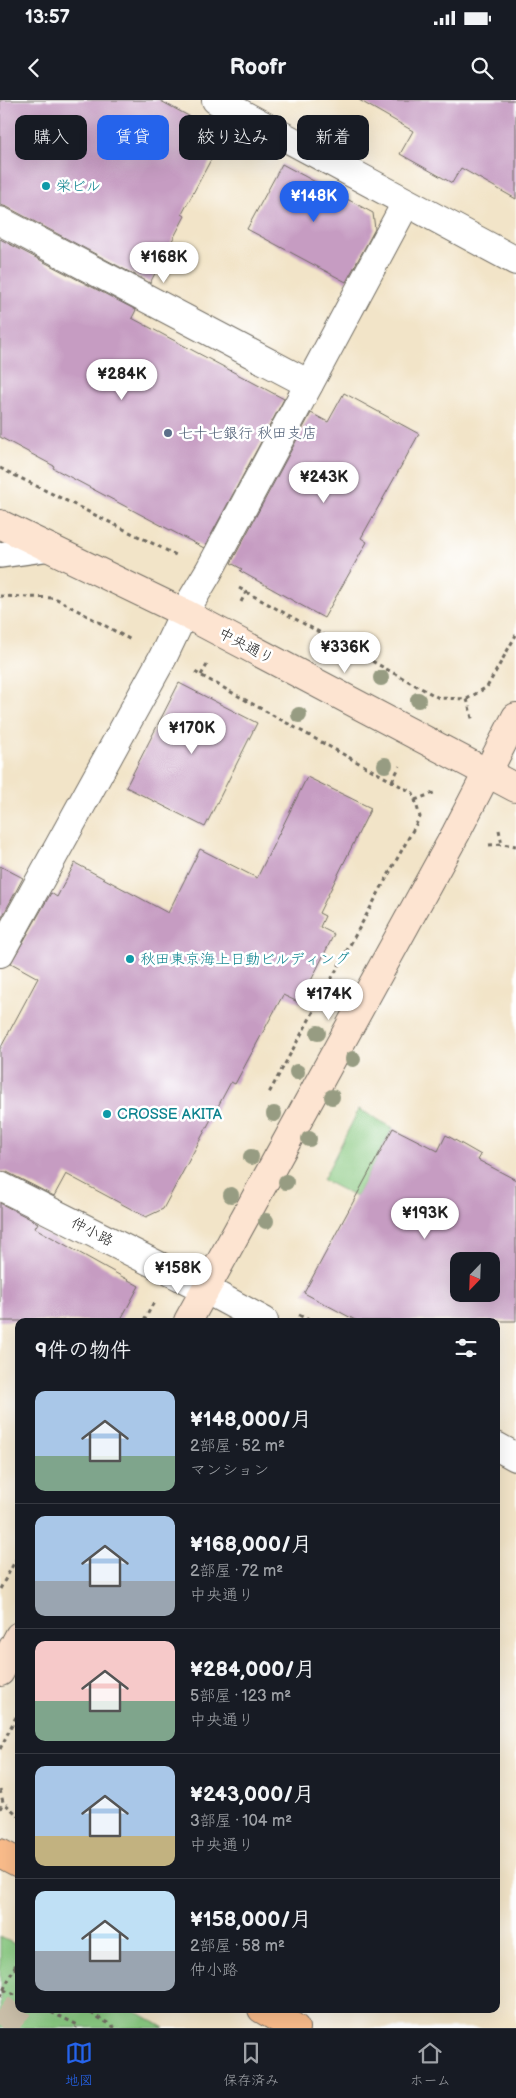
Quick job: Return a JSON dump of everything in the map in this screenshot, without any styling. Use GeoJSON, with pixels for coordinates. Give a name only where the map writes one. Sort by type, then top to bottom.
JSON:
{"type":"FeatureCollection","features":[{"type":"Feature","properties":{"kind":"main road"},"geometry":{"type":"LineString","coordinates":[[0,1853],[15,1861]]}},
{"type":"Feature","properties":{"kind":"main road"},"geometry":{"type":"LineString","coordinates":[[269,2013],[295,2028]]}},
{"type":"Feature","properties":{"kind":"street"},"geometry":{"type":"LineString","coordinates":[[216,100],[516,261]]}},
{"type":"Feature","properties":{"kind":"street"},"geometry":{"type":"LineString","coordinates":[[0,953],[163,658],[184,613],[406,203]]}},
{"type":"Feature","properties":{"kind":"street"},"geometry":{"type":"LineString","coordinates":[[0,221],[308,384]]}},
{"type":"Feature","properties":{"kind":"street","name":"中央通り"},"geometry":{"type":"LineString","coordinates":[[0,524],[184,613],[516,788]]}},
{"type":"Feature","properties":{"kind":"street"},"geometry":{"type":"LineString","coordinates":[[190,1318],[516,717]]}},
{"type":"Feature","properties":{"kind":"street","name":"仲小路"},"geometry":{"type":"LineString","coordinates":[[0,1186],[206,1289],[259,1318]]}},
{"type":"Feature","properties":{"kind":"street"},"geometry":{"type":"LineString","coordinates":[[500,1448],[516,1457]]}},
{"type":"Feature","properties":{"kind":"street"},"geometry":{"type":"LineString","coordinates":[[0,1672],[15,1644]]}},
{"type":"Feature","properties":{"kind":"lane"},"geometry":{"type":"LineString","coordinates":[[0,555],[50,548]]}},
{"type":"Feature","properties":{"kind":"path"},"geometry":{"type":"LineString","coordinates":[[0,468],[208,571],[439,698],[467,700],[487,687],[516,635]]}},
{"type":"Feature","properties":{"kind":"path"},"geometry":{"type":"LineString","coordinates":[[0,596],[55,598],[163,658],[201,675],[413,794],[420,817],[269,1094]]}},
{"type":"Feature","properties":{"kind":"path"},"geometry":{"type":"LineString","coordinates":[[146,1318],[171,1272]]}},
{"type":"Feature","properties":{"kind":"path"},"geometry":{"type":"LineString","coordinates":[[0,1589],[15,1561]]}},
{"type":"Feature","properties":{"kind":"path"},"geometry":{"type":"LineString","coordinates":[[0,1749],[15,1719]]}},
{"type":"Feature","properties":{"kind":"path"},"geometry":{"type":"LineString","coordinates":[[0,1790],[3,1802],[15,1812]]}},
{"type":"Feature","properties":{"kind":"path"},"geometry":{"type":"LineString","coordinates":[[0,1808],[3,1802]]}},
{"type":"Feature","properties":{"kind":"path"},"geometry":{"type":"LineString","coordinates":[[0,1997],[14,1968]]}},
{"type":"Feature","properties":{"kind":"path"},"geometry":{"type":"LineString","coordinates":[[4,1990],[15,1995]]}},
{"type":"Feature","properties":{"kind":"path"},"geometry":{"type":"LineString","coordinates":[[52,2013],[78,2025],[76,2028]]}},
{"type":"Feature","properties":{"kind":"path"},"geometry":{"type":"LineString","coordinates":[[91,2013],[116,2028]]}},
{"type":"Feature","properties":{"kind":"green space"},"geometry":{"type":"Polygon","coordinates":[[[359,1109],[393,1128],[356,1197],[323,1180],[359,1109]]]}},
{"type":"Feature","properties":{"kind":"green space"},"geometry":{"type":"Polygon","coordinates":[[[0,1937],[15,1944],[15,2013],[139,2013],[164,2028],[0,2028],[0,1937]]]}},
{"type":"Feature","properties":{"kind":"building"},"geometry":{"type":"Polygon","coordinates":[[[0,100],[159,100],[187,115],[179,115],[179,160],[211,160],[182,214],[185,216],[150,283],[0,205],[0,100]]]}},
{"type":"Feature","properties":{"kind":"building"},"geometry":{"type":"Polygon","coordinates":[[[359,100],[516,100],[516,199],[461,168],[452,183],[400,154],[413,131],[359,100]]]}},
{"type":"Feature","properties":{"kind":"building"},"geometry":{"type":"Polygon","coordinates":[[[282,164],[373,213],[375,229],[346,282],[247,229],[282,164]]]}},
{"type":"Feature","properties":{"kind":"building"},"geometry":{"type":"Polygon","coordinates":[[[0,239],[136,310],[132,318],[284,399],[204,548],[53,468],[54,466],[0,437],[0,239]]]}},
{"type":"Feature","properties":{"kind":"building"},"geometry":{"type":"Polygon","coordinates":[[[344,393],[419,434],[361,538],[367,542],[324,618],[240,571],[242,569],[231,563],[311,413],[328,422],[344,393]]]}},
{"type":"Feature","properties":{"kind":"building"},"geometry":{"type":"Polygon","coordinates":[[[179,683],[257,723],[205,827],[126,787],[179,683]]]}},
{"type":"Feature","properties":{"kind":"building"},"geometry":{"type":"Polygon","coordinates":[[[307,777],[371,808],[319,913],[325,916],[320,927],[334,934],[300,1003],[283,995],[235,1084],[231,1082],[163,1209],[146,1217],[66,1174],[54,1196],[7,1172],[0,1171],[0,1049],[38,978],[11,963],[51,893],[57,897],[75,863],[168,913],[200,849],[257,878],[307,777]]]}},
{"type":"Feature","properties":{"kind":"building"},"geometry":{"type":"Polygon","coordinates":[[[0,866],[23,878],[0,921],[0,866]]]}},
{"type":"Feature","properties":{"kind":"building"},"geometry":{"type":"Polygon","coordinates":[[[393,1128],[438,1151],[446,1135],[481,1155],[478,1160],[516,1180],[516,1321],[500,1321],[500,1318],[351,1318],[304,1293],[393,1128]]]}},
{"type":"Feature","properties":{"kind":"building"},"geometry":{"type":"Polygon","coordinates":[[[0,1203],[38,1223],[35,1228],[139,1286],[122,1318],[15,1318],[15,1321],[0,1321],[0,1203]]]}},
{"type":"Feature","properties":{"kind":"tunnel"},"geometry":{"type":"LineString","coordinates":[[0,2008],[25,2028]]}},
{"type":"Feature","properties":{"kind":"place","name":"栄ビル"},"geometry":{"type":"Point","coordinates":[46,186]}},
{"type":"Feature","properties":{"kind":"place","name":"七十七銀行 秋田支店"},"geometry":{"type":"Point","coordinates":[168,433]}},
{"type":"Feature","properties":{"kind":"place","name":"秋田東京海上日動ビルディング"},"geometry":{"type":"Point","coordinates":[130,959]}},
{"type":"Feature","properties":{"kind":"place","name":"CROSSE AKITA"},"geometry":{"type":"Point","coordinates":[107,1114]}}]}
